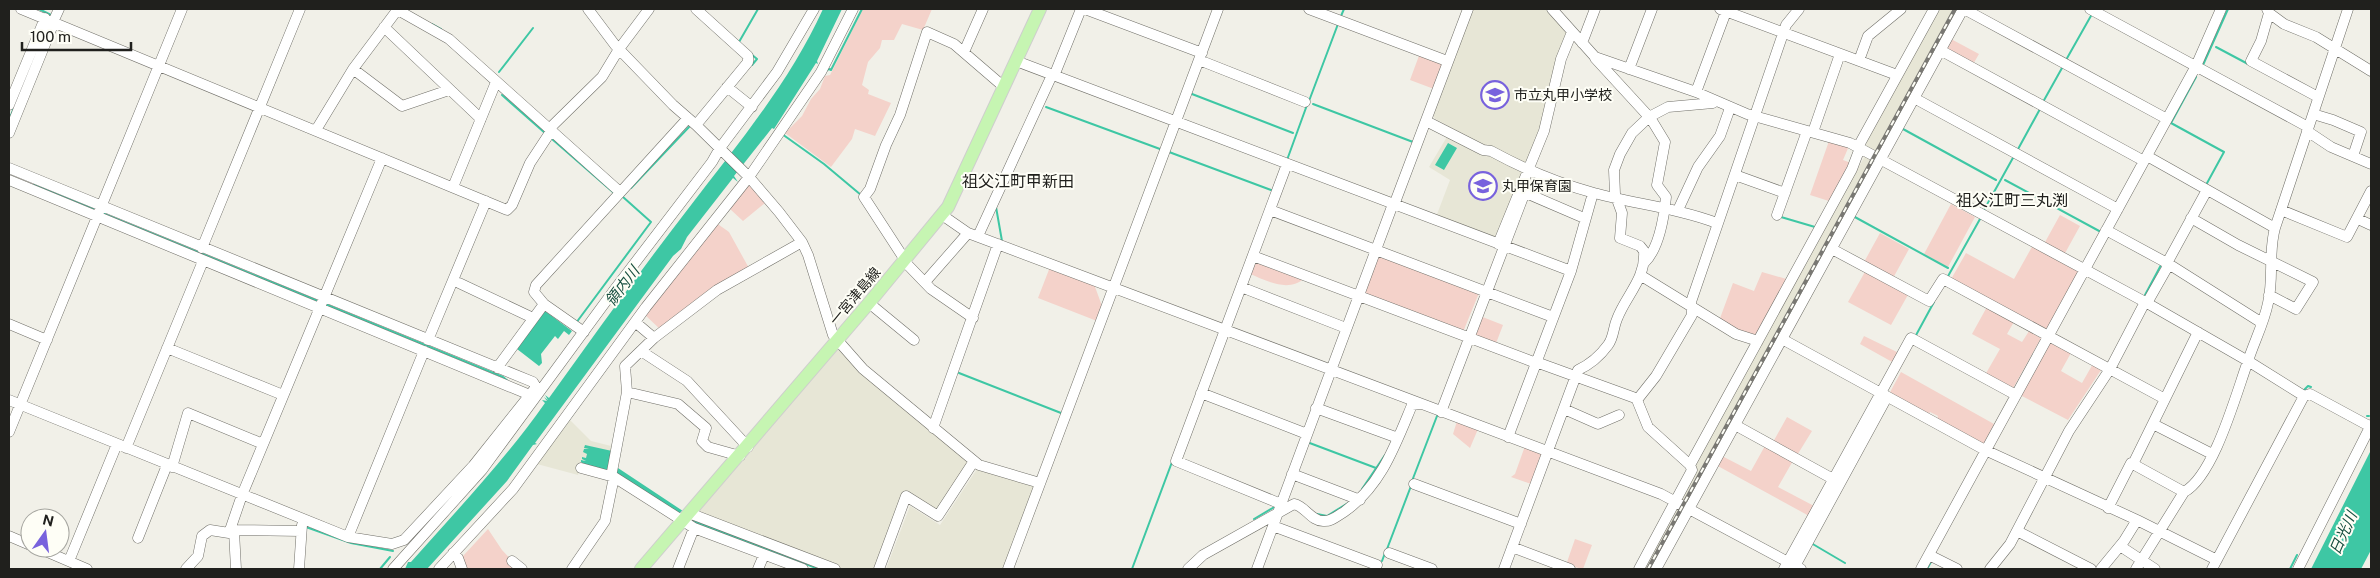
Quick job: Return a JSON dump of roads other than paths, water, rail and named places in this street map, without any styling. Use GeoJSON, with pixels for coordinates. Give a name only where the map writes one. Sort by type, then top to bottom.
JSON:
{"type":"FeatureCollection","features":[{"type":"Feature","properties":{"kind":"main road","name":"一宮津島線"},"geometry":{"type":"LineString","coordinates":[[642,569],[744,452],[942,215],[956,192],[1040,9]]}},
{"type":"Feature","properties":{"kind":"street"},"geometry":{"type":"LineString","coordinates":[[21,9],[507,210],[512,205],[530,163],[550,130],[602,77],[619,49],[649,9]]}},
{"type":"Feature","properties":{"kind":"street"},"geometry":{"type":"LineString","coordinates":[[9,432],[182,9]]}},
{"type":"Feature","properties":{"kind":"street"},"geometry":{"type":"LineString","coordinates":[[205,249],[300,9]]}},
{"type":"Feature","properties":{"kind":"street"},"geometry":{"type":"LineString","coordinates":[[316,130],[354,69],[397,9],[449,39],[620,192]]}},
{"type":"Feature","properties":{"kind":"street"},"geometry":{"type":"LineString","coordinates":[[588,9],[599,27],[619,49],[748,176],[802,242],[833,335],[862,369],[976,463],[1040,483]]}},
{"type":"Feature","properties":{"kind":"street"},"geometry":{"type":"LineString","coordinates":[[584,332],[544,304],[534,292],[536,285],[620,192],[668,142],[727,87],[748,62],[748,56],[696,9]]}},
{"type":"Feature","properties":{"kind":"street"},"geometry":{"type":"LineString","coordinates":[[393,569],[482,470],[752,107],[790,52],[814,9]]}},
{"type":"Feature","properties":{"kind":"street"},"geometry":{"type":"LineString","coordinates":[[439,569],[530,468],[635,322],[748,176],[821,72],[853,9]]}},
{"type":"Feature","properties":{"kind":"street"},"geometry":{"type":"LineString","coordinates":[[964,52],[984,9]]}},
{"type":"Feature","properties":{"kind":"street"},"geometry":{"type":"LineString","coordinates":[[925,282],[973,235],[1053,76],[1083,9],[1200,56],[1305,102]]}},
{"type":"Feature","properties":{"kind":"street"},"geometry":{"type":"LineString","coordinates":[[1008,569],[1218,9]]}},
{"type":"Feature","properties":{"kind":"street"},"geometry":{"type":"LineString","coordinates":[[1309,9],[1448,61]]}},
{"type":"Feature","properties":{"kind":"street"},"geometry":{"type":"LineString","coordinates":[[1257,569],[1330,370],[1468,9]]}},
{"type":"Feature","properties":{"kind":"street"},"geometry":{"type":"LineString","coordinates":[[1504,569],[1578,370],[1596,359],[1608,344],[1617,318],[1637,286],[1644,264],[1655,245],[1666,197],[1657,185],[1665,142],[1649,117],[1552,9]]}},
{"type":"Feature","properties":{"kind":"street"},"geometry":{"type":"LineString","coordinates":[[1582,43],[1595,9]]}},
{"type":"Feature","properties":{"kind":"street"},"geometry":{"type":"LineString","coordinates":[[1629,69],[1652,9]]}},
{"type":"Feature","properties":{"kind":"street"},"geometry":{"type":"LineString","coordinates":[[1696,92],[1727,9],[1861,56],[1899,73]]}},
{"type":"Feature","properties":{"kind":"street"},"geometry":{"type":"LineString","coordinates":[[1638,399],[1656,376],[1692,315],[1691,302],[1784,30],[1799,9]]}},
{"type":"Feature","properties":{"kind":"street"},"geometry":{"type":"LineString","coordinates":[[1861,56],[1868,36],[1901,9]]}},
{"type":"Feature","properties":{"kind":"street"},"geometry":{"type":"LineString","coordinates":[[1690,465],[1852,169],[1859,148],[1934,9]]}},
{"type":"Feature","properties":{"kind":"street"},"geometry":{"type":"LineString","coordinates":[[1656,569],[1830,248],[1963,9],[2167,120]]}},
{"type":"Feature","properties":{"kind":"street"},"geometry":{"type":"LineString","coordinates":[[1921,569],[2167,120],[2196,66],[2222,9]]}},
{"type":"Feature","properties":{"kind":"street"},"geometry":{"type":"LineString","coordinates":[[2139,565],[2184,492],[2193,487],[2212,454],[2230,414],[2270,295],[2272,283],[2271,243],[2275,228],[2348,9]]}},
{"type":"Feature","properties":{"kind":"street"},"geometry":{"type":"LineString","coordinates":[[9,105],[56,10]]}},
{"type":"Feature","properties":{"kind":"street"},"geometry":{"type":"LineString","coordinates":[[2095,10],[2307,129],[2331,147],[2371,164]]}},
{"type":"Feature","properties":{"kind":"street"},"geometry":{"type":"LineString","coordinates":[[2318,97],[2251,60],[2261,41],[2268,11],[2284,24],[2335,48],[2371,71]]}},
{"type":"Feature","properties":{"kind":"street"},"geometry":{"type":"LineString","coordinates":[[9,133],[51,21]]}},
{"type":"Feature","properties":{"kind":"street"},"geometry":{"type":"LineString","coordinates":[[384,27],[481,119]]}},
{"type":"Feature","properties":{"kind":"street"},"geometry":{"type":"LineString","coordinates":[[1784,30],[1840,54],[1899,73]]}},
{"type":"Feature","properties":{"kind":"street"},"geometry":{"type":"LineString","coordinates":[[973,318],[925,282],[905,260],[864,197],[870,189],[886,144],[900,115],[927,32],[954,44],[1004,87]]}},
{"type":"Feature","properties":{"kind":"street"},"geometry":{"type":"LineString","coordinates":[[1441,412],[1487,292],[1501,245],[1544,131],[1561,59],[1572,32]]}},
{"type":"Feature","properties":{"kind":"street"},"geometry":{"type":"LineString","coordinates":[[1940,50],[2207,190],[2275,228]]}},
{"type":"Feature","properties":{"kind":"street"},"geometry":{"type":"LineString","coordinates":[[1777,215],[1840,54]]}},
{"type":"Feature","properties":{"kind":"street"},"geometry":{"type":"LineString","coordinates":[[1594,57],[1696,92],[1730,108],[1810,131],[1859,148],[2146,303],[2248,361],[2302,395],[2310,394],[2371,427],[2298,569]]}},
{"type":"Feature","properties":{"kind":"street"},"geometry":{"type":"LineString","coordinates":[[1016,61],[1571,271]]}},
{"type":"Feature","properties":{"kind":"street"},"geometry":{"type":"LineString","coordinates":[[354,69],[402,106],[449,90]]}},
{"type":"Feature","properties":{"kind":"street"},"geometry":{"type":"LineString","coordinates":[[456,188],[481,119],[498,84]]}},
{"type":"Feature","properties":{"kind":"street"},"geometry":{"type":"LineString","coordinates":[[456,188],[498,84]]}},
{"type":"Feature","properties":{"kind":"street"},"geometry":{"type":"LineString","coordinates":[[727,87],[752,107]]}},
{"type":"Feature","properties":{"kind":"street"},"geometry":{"type":"LineString","coordinates":[[1914,98],[2118,209]]}},
{"type":"Feature","properties":{"kind":"street"},"geometry":{"type":"LineString","coordinates":[[1644,264],[1644,251],[1640,246],[1620,238],[1622,213],[1615,194],[1616,163],[1632,133],[1649,117],[1668,107],[1699,102],[1716,103]]}},
{"type":"Feature","properties":{"kind":"street"},"geometry":{"type":"LineString","coordinates":[[1678,210],[1698,166],[1720,136],[1730,108]]}},
{"type":"Feature","properties":{"kind":"street"},"geometry":{"type":"LineString","coordinates":[[2313,114],[2361,132],[2353,156]]}},
{"type":"Feature","properties":{"kind":"street"},"geometry":{"type":"LineString","coordinates":[[1426,121],[1552,181],[1593,193],[1678,210],[1717,223]]}},
{"type":"Feature","properties":{"kind":"street"},"geometry":{"type":"LineString","coordinates":[[236,569],[232,530],[242,495],[382,158]]}},
{"type":"Feature","properties":{"kind":"street"},"geometry":{"type":"LineString","coordinates":[[1280,508],[1176,461],[1288,164]]}},
{"type":"Feature","properties":{"kind":"street"},"geometry":{"type":"LineString","coordinates":[[9,168],[323,298],[533,382],[536,387],[473,466],[404,540],[392,544],[351,538],[9,400]]}},
{"type":"Feature","properties":{"kind":"street"},"geometry":{"type":"LineString","coordinates":[[1735,175],[1784,193]]}},
{"type":"Feature","properties":{"kind":"street"},"geometry":{"type":"LineString","coordinates":[[9,180],[530,395]]}},
{"type":"Feature","properties":{"kind":"street"},"geometry":{"type":"LineString","coordinates":[[1990,569],[2010,544],[2013,532],[2069,430],[2110,369],[2207,190]]}},
{"type":"Feature","properties":{"kind":"street"},"geometry":{"type":"LineString","coordinates":[[1522,191],[1584,218]]}},
{"type":"Feature","properties":{"kind":"street"},"geometry":{"type":"LineString","coordinates":[[2281,210],[2347,237],[2371,191]]}},
{"type":"Feature","properties":{"kind":"street"},"geometry":{"type":"LineString","coordinates":[[1508,437],[1571,271],[1584,218],[1593,193]]}},
{"type":"Feature","properties":{"kind":"street"},"geometry":{"type":"LineString","coordinates":[[431,341],[459,283],[488,202]]}},
{"type":"Feature","properties":{"kind":"street"},"geometry":{"type":"LineString","coordinates":[[431,341],[488,202]]}},
{"type":"Feature","properties":{"kind":"street"},"geometry":{"type":"LineString","coordinates":[[1270,210],[1553,317]]}},
{"type":"Feature","properties":{"kind":"street"},"geometry":{"type":"LineString","coordinates":[[942,215],[973,235],[1676,500],[1792,567]]}},
{"type":"Feature","properties":{"kind":"street"},"geometry":{"type":"LineString","coordinates":[[2191,218],[2238,245],[2312,282],[2296,309],[2270,295]]}},
{"type":"Feature","properties":{"kind":"street"},"geometry":{"type":"LineString","coordinates":[[2358,219],[2371,226]]}},
{"type":"Feature","properties":{"kind":"street"},"geometry":{"type":"LineString","coordinates":[[2106,230],[2219,294],[2262,323]]}},
{"type":"Feature","properties":{"kind":"street"},"geometry":{"type":"LineString","coordinates":[[572,569],[605,520],[627,392],[624,370],[654,338],[717,290],[802,242]]}},
{"type":"Feature","properties":{"kind":"street"},"geometry":{"type":"LineString","coordinates":[[933,428],[998,244]]}},
{"type":"Feature","properties":{"kind":"street"},"geometry":{"type":"LineString","coordinates":[[1830,248],[1929,301],[1942,279],[2165,399]]}},
{"type":"Feature","properties":{"kind":"street"},"geometry":{"type":"LineString","coordinates":[[1253,256],[1469,338],[1638,399],[1648,427],[1690,465],[1692,470],[1639,569]]}},
{"type":"Feature","properties":{"kind":"street"},"geometry":{"type":"LineString","coordinates":[[119,445],[167,348],[200,259]]}},
{"type":"Feature","properties":{"kind":"street"},"geometry":{"type":"LineString","coordinates":[[59,558],[74,565],[119,445],[200,259]]}},
{"type":"Feature","properties":{"kind":"street"},"geometry":{"type":"LineString","coordinates":[[1640,275],[1736,334],[1758,341]]}},
{"type":"Feature","properties":{"kind":"street"},"geometry":{"type":"LineString","coordinates":[[459,283],[533,318]]}},
{"type":"Feature","properties":{"kind":"street"},"geometry":{"type":"LineString","coordinates":[[1241,287],[1346,328]]}},
{"type":"Feature","properties":{"kind":"street"},"geometry":{"type":"LineString","coordinates":[[869,303],[914,340]]}},
{"type":"Feature","properties":{"kind":"street"},"geometry":{"type":"LineString","coordinates":[[497,368],[544,304]]}},
{"type":"Feature","properties":{"kind":"street"},"geometry":{"type":"LineString","coordinates":[[635,322],[654,338]]}},
{"type":"Feature","properties":{"kind":"street"},"geometry":{"type":"LineString","coordinates":[[9,324],[47,340]]}},
{"type":"Feature","properties":{"kind":"street"},"geometry":{"type":"LineString","coordinates":[[2108,508],[2131,463],[2133,464],[2198,332]]}},
{"type":"Feature","properties":{"kind":"street"},"geometry":{"type":"LineString","coordinates":[[1792,567],[1884,395],[1911,338],[2016,395]]}},
{"type":"Feature","properties":{"kind":"street"},"geometry":{"type":"LineString","coordinates":[[1782,339],[1986,450],[2137,520],[2213,561]]}},
{"type":"Feature","properties":{"kind":"street"},"geometry":{"type":"LineString","coordinates":[[167,348],[283,396]]}},
{"type":"Feature","properties":{"kind":"street"},"geometry":{"type":"LineString","coordinates":[[641,351],[687,381],[744,452]]}},
{"type":"Feature","properties":{"kind":"street"},"geometry":{"type":"LineString","coordinates":[[351,538],[427,352]]}},
{"type":"Feature","properties":{"kind":"street"},"geometry":{"type":"LineString","coordinates":[[627,392],[678,404],[706,428],[702,442],[708,447],[744,452]]}},
{"type":"Feature","properties":{"kind":"street"},"geometry":{"type":"LineString","coordinates":[[1201,393],[1307,434]]}},
{"type":"Feature","properties":{"kind":"street"},"geometry":{"type":"LineString","coordinates":[[1792,567],[1833,479],[1884,395]]}},
{"type":"Feature","properties":{"kind":"street"},"geometry":{"type":"LineString","coordinates":[[2205,569],[2213,561],[2302,395]]}},
{"type":"Feature","properties":{"kind":"street"},"geometry":{"type":"LineString","coordinates":[[1188,569],[1203,555],[1280,508],[1294,504],[1314,518],[1325,522],[1332,520],[1360,500],[1392,454],[1412,406],[1420,404]]}},
{"type":"Feature","properties":{"kind":"street"},"geometry":{"type":"LineString","coordinates":[[1316,408],[1398,438]]}},
{"type":"Feature","properties":{"kind":"street"},"geometry":{"type":"LineString","coordinates":[[1564,409],[1598,424],[1619,414]]}},
{"type":"Feature","properties":{"kind":"street"},"geometry":{"type":"LineString","coordinates":[[138,538],[170,466],[188,413],[263,444]]}},
{"type":"Feature","properties":{"kind":"street"},"geometry":{"type":"LineString","coordinates":[[2153,424],[2212,454]]}},
{"type":"Feature","properties":{"kind":"street"},"geometry":{"type":"LineString","coordinates":[[1735,425],[1833,479]]}},
{"type":"Feature","properties":{"kind":"street"},"geometry":{"type":"LineString","coordinates":[[885,569],[906,496],[938,516],[976,463]]}},
{"type":"Feature","properties":{"kind":"street"},"geometry":{"type":"LineString","coordinates":[[2133,464],[2184,492]]}},
{"type":"Feature","properties":{"kind":"street"},"geometry":{"type":"LineString","coordinates":[[581,468],[613,473],[686,517],[835,569]]}},
{"type":"Feature","properties":{"kind":"street"},"geometry":{"type":"LineString","coordinates":[[1292,474],[1360,500]]}},
{"type":"Feature","properties":{"kind":"street"},"geometry":{"type":"LineString","coordinates":[[1414,484],[1521,524]]}},
{"type":"Feature","properties":{"kind":"street"},"geometry":{"type":"LineString","coordinates":[[686,517],[694,528],[803,569]]}},
{"type":"Feature","properties":{"kind":"street"},"geometry":{"type":"LineString","coordinates":[[879,569],[901,518]]}},
{"type":"Feature","properties":{"kind":"street"},"geometry":{"type":"LineString","coordinates":[[299,569],[303,519]]}},
{"type":"Feature","properties":{"kind":"street"},"geometry":{"type":"LineString","coordinates":[[2101,569],[2120,546],[2137,520]]}},
{"type":"Feature","properties":{"kind":"street"},"geometry":{"type":"LineString","coordinates":[[1273,526],[1377,566]]}},
{"type":"Feature","properties":{"kind":"street"},"geometry":{"type":"LineString","coordinates":[[678,569],[694,528]]}},
{"type":"Feature","properties":{"kind":"street"},"geometry":{"type":"LineString","coordinates":[[186,569],[198,556],[202,536],[210,530],[229,533],[232,530],[301,531]]}},
{"type":"Feature","properties":{"kind":"street"},"geometry":{"type":"LineString","coordinates":[[2013,532],[2091,569]]}},
{"type":"Feature","properties":{"kind":"street"},"geometry":{"type":"LineString","coordinates":[[2120,546],[2139,565],[2155,569]]}},
{"type":"Feature","properties":{"kind":"street"},"geometry":{"type":"LineString","coordinates":[[1512,547],[1570,569]]}},
{"type":"Feature","properties":{"kind":"street"},"geometry":{"type":"LineString","coordinates":[[453,553],[458,558],[462,569]]}},
{"type":"Feature","properties":{"kind":"street"},"geometry":{"type":"LineString","coordinates":[[1389,553],[1432,569]]}},
{"type":"Feature","properties":{"kind":"street"},"geometry":{"type":"LineString","coordinates":[[758,569],[764,554]]}},
{"type":"Feature","properties":{"kind":"street"},"geometry":{"type":"LineString","coordinates":[[1929,555],[1957,569]]}},
{"type":"Feature","properties":{"kind":"street"},"geometry":{"type":"LineString","coordinates":[[512,561],[522,569]]}},
{"type":"Feature","properties":{"kind":"water"},"geometry":{"type":"Polygon","coordinates":[[[823,9],[842,9],[817,61],[818,64],[816,63],[774,129],[772,128],[734,176],[738,182],[733,178],[687,237],[681,249],[673,256],[535,443],[537,444],[533,445],[507,481],[427,569],[405,569],[408,562],[411,562],[514,445],[545,403],[542,400],[547,401],[544,397],[548,400],[545,395],[549,398],[652,256],[762,112],[795,62],[823,9]]]}},
{"type":"Feature","properties":{"kind":"water"},"geometry":{"type":"Polygon","coordinates":[[[1448,143],[1457,148],[1444,170],[1435,165],[1448,143]]]}},
{"type":"Feature","properties":{"kind":"water"},"geometry":{"type":"Polygon","coordinates":[[[545,311],[572,331],[569,335],[564,331],[558,339],[555,336],[541,354],[542,363],[539,366],[517,349],[545,311]]]}},
{"type":"Feature","properties":{"kind":"water"},"geometry":{"type":"Polygon","coordinates":[[[585,445],[612,451],[611,462],[618,468],[695,519],[829,569],[816,569],[694,523],[585,465],[581,460],[586,461],[582,457],[586,458],[587,454],[583,452],[584,449],[589,449],[584,448],[585,445]]]}},
{"type":"Feature","properties":{"kind":"water","name":"日光川"},"geometry":{"type":"Polygon","coordinates":[[[2371,450],[2371,550],[2361,569],[2311,569],[2371,450]]]}},
{"type":"Feature","properties":{"kind":"waterway"},"geometry":{"type":"LineString","coordinates":[[39,9],[51,15]]}},
{"type":"Feature","properties":{"kind":"waterway"},"geometry":{"type":"LineString","coordinates":[[739,42],[758,9]]}},
{"type":"Feature","properties":{"kind":"waterway"},"geometry":{"type":"LineString","coordinates":[[826,71],[831,70],[862,9]]}},
{"type":"Feature","properties":{"kind":"waterway"},"geometry":{"type":"LineString","coordinates":[[1341,16],[1344,9]]}},
{"type":"Feature","properties":{"kind":"waterway"},"geometry":{"type":"LineString","coordinates":[[2203,65],[2228,9]]}},
{"type":"Feature","properties":{"kind":"waterway"},"geometry":{"type":"LineString","coordinates":[[2066,60],[2092,14]]}},
{"type":"Feature","properties":{"kind":"waterway"},"geometry":{"type":"LineString","coordinates":[[432,24],[441,29]]}},
{"type":"Feature","properties":{"kind":"waterway"},"geometry":{"type":"LineString","coordinates":[[1309,101],[1338,24]]}},
{"type":"Feature","properties":{"kind":"waterway"},"geometry":{"type":"LineString","coordinates":[[499,72],[533,28]]}},
{"type":"Feature","properties":{"kind":"waterway"},"geometry":{"type":"LineString","coordinates":[[2216,47],[2248,64]]}},
{"type":"Feature","properties":{"kind":"waterway"},"geometry":{"type":"LineString","coordinates":[[751,54],[757,59],[752,65]]}},
{"type":"Feature","properties":{"kind":"waterway"},"geometry":{"type":"LineString","coordinates":[[9,120],[33,60]]}},
{"type":"Feature","properties":{"kind":"waterway"},"geometry":{"type":"LineString","coordinates":[[2043,102],[2062,68]]}},
{"type":"Feature","properties":{"kind":"waterway"},"geometry":{"type":"LineString","coordinates":[[2196,77],[2171,123],[2224,152],[2206,185]]}},
{"type":"Feature","properties":{"kind":"waterway"},"geometry":{"type":"LineString","coordinates":[[1192,94],[1293,133]]}},
{"type":"Feature","properties":{"kind":"waterway"},"geometry":{"type":"LineString","coordinates":[[502,95],[545,133]]}},
{"type":"Feature","properties":{"kind":"waterway"},"geometry":{"type":"LineString","coordinates":[[1313,104],[1413,142]]}},
{"type":"Feature","properties":{"kind":"waterway"},"geometry":{"type":"LineString","coordinates":[[1287,160],[1307,105]]}},
{"type":"Feature","properties":{"kind":"waterway"},"geometry":{"type":"LineString","coordinates":[[1046,107],[1160,149]]}},
{"type":"Feature","properties":{"kind":"waterway"},"geometry":{"type":"LineString","coordinates":[[2017,151],[2040,109]]}},
{"type":"Feature","properties":{"kind":"waterway"},"geometry":{"type":"LineString","coordinates":[[631,188],[689,127]]}},
{"type":"Feature","properties":{"kind":"waterway"},"geometry":{"type":"LineString","coordinates":[[1903,129],[1996,180]]}},
{"type":"Feature","properties":{"kind":"waterway"},"geometry":{"type":"LineString","coordinates":[[782,134],[824,164],[861,195]]}},
{"type":"Feature","properties":{"kind":"waterway"},"geometry":{"type":"LineString","coordinates":[[552,139],[614,193]]}},
{"type":"Feature","properties":{"kind":"waterway"},"geometry":{"type":"LineString","coordinates":[[1169,152],[1271,190]]}},
{"type":"Feature","properties":{"kind":"waterway"},"geometry":{"type":"LineString","coordinates":[[1984,210],[2014,156]]}},
{"type":"Feature","properties":{"kind":"waterway"},"geometry":{"type":"LineString","coordinates":[[2005,180],[2101,232]]}},
{"type":"Feature","properties":{"kind":"waterway"},"geometry":{"type":"LineString","coordinates":[[34,185],[96,210]]}},
{"type":"Feature","properties":{"kind":"waterway","name":"領内川"},"geometry":{"type":"LineString","coordinates":[[576,323],[651,222],[623,197]]}},
{"type":"Feature","properties":{"kind":"waterway"},"geometry":{"type":"LineString","coordinates":[[996,207],[1002,241]]}},
{"type":"Feature","properties":{"kind":"waterway"},"geometry":{"type":"LineString","coordinates":[[102,213],[318,301]]}},
{"type":"Feature","properties":{"kind":"waterway"},"geometry":{"type":"LineString","coordinates":[[1853,216],[1948,268]]}},
{"type":"Feature","properties":{"kind":"waterway"},"geometry":{"type":"LineString","coordinates":[[1781,217],[1815,227]]}},
{"type":"Feature","properties":{"kind":"waterway"},"geometry":{"type":"LineString","coordinates":[[1947,278],[1980,219]]}},
{"type":"Feature","properties":{"kind":"waterway"},"geometry":{"type":"LineString","coordinates":[[2145,295],[2161,265]]}},
{"type":"Feature","properties":{"kind":"waterway"},"geometry":{"type":"LineString","coordinates":[[1915,337],[1934,302]]}},
{"type":"Feature","properties":{"kind":"waterway"},"geometry":{"type":"LineString","coordinates":[[325,304],[503,377],[509,382]]}},
{"type":"Feature","properties":{"kind":"waterway"},"geometry":{"type":"LineString","coordinates":[[959,373],[1061,413]]}},
{"type":"Feature","properties":{"kind":"waterway"},"geometry":{"type":"LineString","coordinates":[[2303,391],[2308,386],[2311,387]]}},
{"type":"Feature","properties":{"kind":"waterway"},"geometry":{"type":"LineString","coordinates":[[1412,481],[1437,416]]}},
{"type":"Feature","properties":{"kind":"waterway"},"geometry":{"type":"LineString","coordinates":[[1307,442],[1376,468]]}},
{"type":"Feature","properties":{"kind":"waterway"},"geometry":{"type":"LineString","coordinates":[[1362,489],[1385,455]]}},
{"type":"Feature","properties":{"kind":"waterway"},"geometry":{"type":"LineString","coordinates":[[1132,569],[1172,462]]}},
{"type":"Feature","properties":{"kind":"waterway"},"geometry":{"type":"LineString","coordinates":[[1387,549],[1411,486]]}},
{"type":"Feature","properties":{"kind":"waterway"},"geometry":{"type":"LineString","coordinates":[[1317,514],[1327,516],[1348,503]]}},
{"type":"Feature","properties":{"kind":"waterway"},"geometry":{"type":"LineString","coordinates":[[1254,519],[1276,506]]}},
{"type":"Feature","properties":{"kind":"waterway"},"geometry":{"type":"LineString","coordinates":[[306,527],[351,543],[393,551]]}},
{"type":"Feature","properties":{"kind":"waterway"},"geometry":{"type":"LineString","coordinates":[[1811,543],[1845,563]]}},
{"type":"Feature","properties":{"kind":"waterway"},"geometry":{"type":"LineString","coordinates":[[1382,561],[1385,553]]}},
{"type":"Feature","properties":{"kind":"waterway"},"geometry":{"type":"LineString","coordinates":[[2290,569],[2297,555]]}},
{"type":"Feature","properties":{"kind":"waterway"},"geometry":{"type":"LineString","coordinates":[[380,569],[390,557]]}},
{"type":"Feature","properties":{"kind":"waterway"},"geometry":{"type":"LineString","coordinates":[[1927,569],[1932,560]]}},
{"type":"Feature","properties":{"kind":"railway"},"geometry":{"type":"LineString","coordinates":[[1648,569],[1955,9]]}},
{"type":"Feature","properties":{"kind":"place","name":"市立丸甲小学校"},"geometry":{"type":"Point","coordinates":[1495,95]}},
{"type":"Feature","properties":{"kind":"place","name":"丸甲保育園"},"geometry":{"type":"Point","coordinates":[1483,186]}},
{"type":"Feature","properties":{"kind":"district","name":"祖父江町甲新田"},"geometry":{"type":"Point","coordinates":[1018,181]}},
{"type":"Feature","properties":{"kind":"district","name":"祖父江町三丸渕"},"geometry":{"type":"Point","coordinates":[2012,200]}}]}
